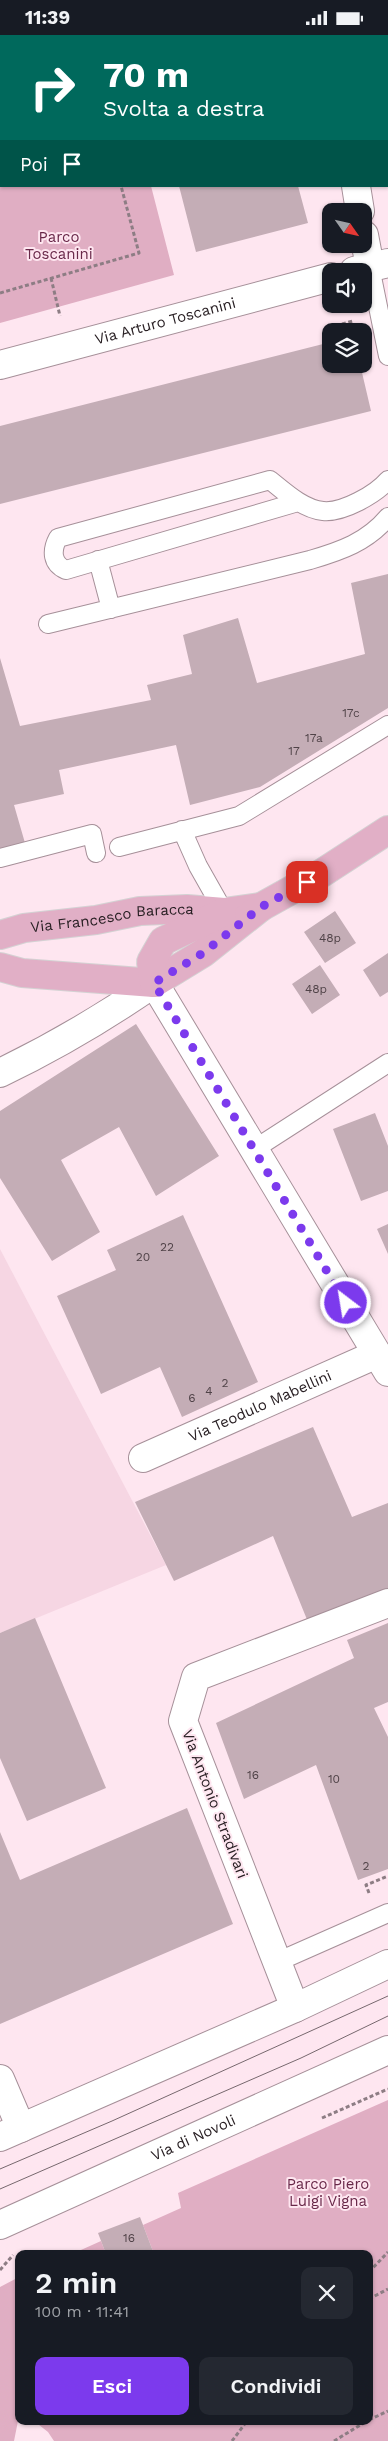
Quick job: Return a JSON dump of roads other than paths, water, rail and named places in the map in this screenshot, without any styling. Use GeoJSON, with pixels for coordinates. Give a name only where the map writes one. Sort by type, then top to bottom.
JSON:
{"type":"FeatureCollection","features":[{"type":"Feature","properties":{"kind":"main road","name":"Via Francesco Baracca"},"geometry":{"type":"LineString","coordinates":[[224,912],[163,941],[151,962],[154,983],[203,953],[261,907],[322,873],[388,830]]}},
{"type":"Feature","properties":{"kind":"main road","name":"Via Francesco Baracca"},"geometry":{"type":"LineString","coordinates":[[0,935],[42,925],[96,920],[140,911],[187,909],[224,912],[261,907]]}},
{"type":"Feature","properties":{"kind":"main road"},"geometry":{"type":"LineString","coordinates":[[0,967],[22,973],[154,983]]}},
{"type":"Feature","properties":{"kind":"street"},"geometry":{"type":"LineString","coordinates":[[356,187],[359,203]]}},
{"type":"Feature","properties":{"kind":"street","name":"Via Arturo Toscanini"},"geometry":{"type":"LineString","coordinates":[[0,365],[322,279]]}},
{"type":"Feature","properties":{"kind":"street"},"geometry":{"type":"LineString","coordinates":[[154,983],[383,1363]]}},
{"type":"Feature","properties":{"kind":"street","name":"Via Francesco Baracca"},"geometry":{"type":"LineString","coordinates":[[0,1073],[118,1008],[154,983]]}},
{"type":"Feature","properties":{"kind":"street","name":"Via Teodulo Mabellini"},"geometry":{"type":"LineString","coordinates":[[143,1458],[383,1363]]}},
{"type":"Feature","properties":{"kind":"street","name":"Via Antonio Stradivari"},"geometry":{"type":"LineString","coordinates":[[295,2008],[183,1721],[196,1677],[388,1603]]}},
{"type":"Feature","properties":{"kind":"street"},"geometry":{"type":"LineString","coordinates":[[0,2079],[10,2132],[295,2008],[388,1964]]}},
{"type":"Feature","properties":{"kind":"street","name":"Via di Novoli"},"geometry":{"type":"LineString","coordinates":[[0,2225],[388,2050]]}},
{"type":"Feature","properties":{"kind":"lane"},"geometry":{"type":"LineString","coordinates":[[372,272],[388,357]]}},
{"type":"Feature","properties":{"kind":"lane"},"geometry":{"type":"LineString","coordinates":[[298,502],[66,570],[59,567],[53,557],[53,547],[58,538],[270,481],[298,502],[324,511],[351,505],[369,497],[388,480]]}},
{"type":"Feature","properties":{"kind":"lane"},"geometry":{"type":"LineString","coordinates":[[48,624],[347,549],[378,530],[387,517],[369,497]]}},
{"type":"Feature","properties":{"kind":"lane"},"geometry":{"type":"LineString","coordinates":[[98,560],[111,609]]}},
{"type":"Feature","properties":{"kind":"lane"},"geometry":{"type":"LineString","coordinates":[[119,847],[239,816],[388,725]]}},
{"type":"Feature","properties":{"kind":"lane"},"geometry":{"type":"LineString","coordinates":[[182,830],[198,866],[224,912]]}},
{"type":"Feature","properties":{"kind":"lane"},"geometry":{"type":"LineString","coordinates":[[0,858],[92,834],[96,853]]}},
{"type":"Feature","properties":{"kind":"lane"},"geometry":{"type":"LineString","coordinates":[[253,1150],[388,1063]]}},
{"type":"Feature","properties":{"kind":"lane"},"geometry":{"type":"LineString","coordinates":[[277,1963],[388,1913]]}},
{"type":"Feature","properties":{"kind":"tram line"},"geometry":{"type":"LineString","coordinates":[[0,2169],[112,2121],[388,1996]]}},
{"type":"Feature","properties":{"kind":"tram line"},"geometry":{"type":"LineString","coordinates":[[0,2189],[301,2058],[388,2016]]}},
{"type":"Feature","properties":{"kind":"park label","name":"Parco Toscanini"},"geometry":{"type":"Point","coordinates":[59,246]}},
{"type":"Feature","properties":{"kind":"park label","name":"Parco Piero Luigi Vigna"},"geometry":{"type":"Point","coordinates":[328,2192]}}]}
